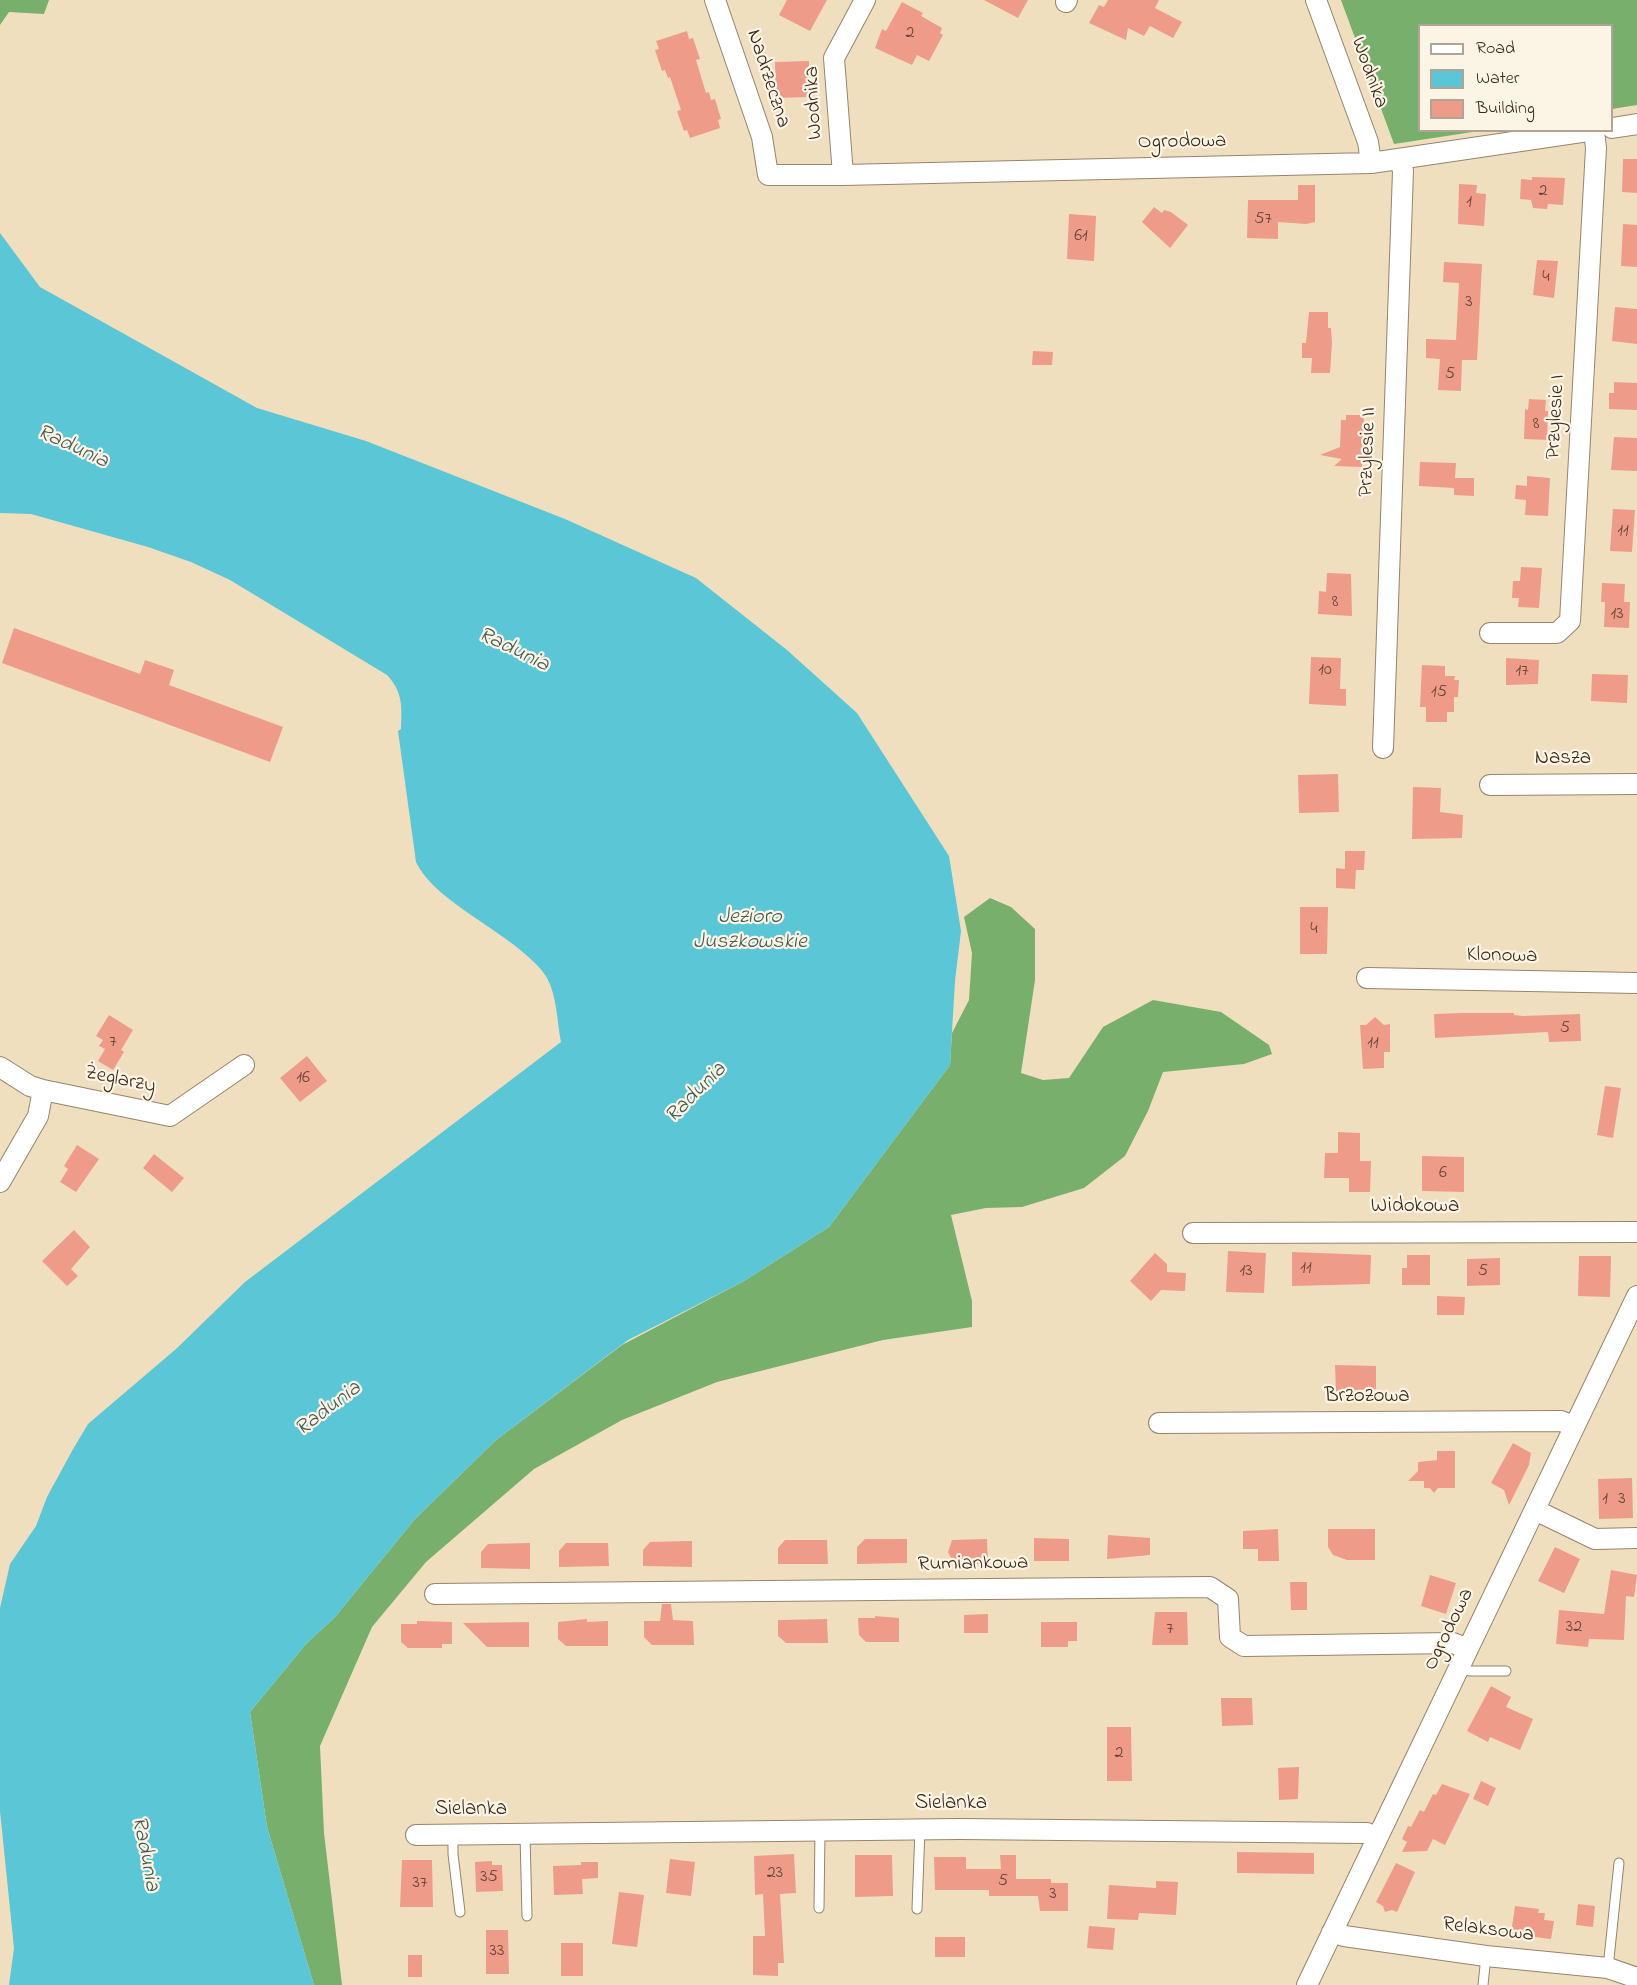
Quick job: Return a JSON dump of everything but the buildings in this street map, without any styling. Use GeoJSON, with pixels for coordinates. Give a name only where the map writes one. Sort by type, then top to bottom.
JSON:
{"type":"FeatureCollection","features":[{"type":"Feature","properties":{"kind":"street","name":"Nadrzeczna"},"geometry":{"type":"LineString","coordinates":[[715,0],[762,137],[768,175]]}},
{"type":"Feature","properties":{"kind":"street","name":"Wodnika"},"geometry":{"type":"LineString","coordinates":[[843,176],[834,58],[865,0]]}},
{"type":"Feature","properties":{"kind":"street","name":"Wodnika"},"geometry":{"type":"LineString","coordinates":[[1316,0],[1368,142],[1371,163]]}},
{"type":"Feature","properties":{"kind":"street"},"geometry":{"type":"LineString","coordinates":[[1613,128],[1637,124]]}},
{"type":"Feature","properties":{"kind":"street","name":"Ogrodowa"},"geometry":{"type":"LineString","coordinates":[[768,175],[843,176],[1371,163],[1588,132]]}},
{"type":"Feature","properties":{"kind":"street","name":"Przylesie I"},"geometry":{"type":"LineString","coordinates":[[1490,633],[1557,633],[1570,621],[1595,132]]}},
{"type":"Feature","properties":{"kind":"street","name":"Przylesie II"},"geometry":{"type":"LineString","coordinates":[[1383,748],[1403,171],[1400,159]]}},
{"type":"Feature","properties":{"kind":"street","name":"Nasza"},"geometry":{"type":"LineString","coordinates":[[1490,785],[1637,784]]}},
{"type":"Feature","properties":{"kind":"street","name":"Klonowa"},"geometry":{"type":"LineString","coordinates":[[1367,978],[1637,983]]}},
{"type":"Feature","properties":{"kind":"street","name":"Żeglarzy"},"geometry":{"type":"LineString","coordinates":[[0,1067],[30,1086],[43,1090],[171,1116],[244,1065]]}},
{"type":"Feature","properties":{"kind":"street"},"geometry":{"type":"LineString","coordinates":[[0,1182],[38,1116],[43,1090]]}},
{"type":"Feature","properties":{"kind":"street","name":"Widokowa"},"geometry":{"type":"LineString","coordinates":[[1193,1233],[1637,1232]]}},
{"type":"Feature","properties":{"kind":"street","name":"Ogrodowa"},"geometry":{"type":"LineString","coordinates":[[1307,1985],[1637,1296]]}},
{"type":"Feature","properties":{"kind":"street","name":"Brzozowa"},"geometry":{"type":"LineString","coordinates":[[1159,1423],[1561,1421],[1574,1426]]}},
{"type":"Feature","properties":{"kind":"street"},"geometry":{"type":"LineString","coordinates":[[1534,1510],[1595,1539],[1637,1538]]}},
{"type":"Feature","properties":{"kind":"street","name":"Rumiankowa"},"geometry":{"type":"LineString","coordinates":[[435,1594],[1210,1587],[1227,1599],[1230,1637],[1244,1647],[1453,1643],[1468,1649]]}},
{"type":"Feature","properties":{"kind":"street","name":"Sielanka"},"geometry":{"type":"LineString","coordinates":[[416,1835],[820,1832],[920,1829],[1367,1833],[1377,1837]]}},
{"type":"Feature","properties":{"kind":"street","name":"Relaksowa"},"geometry":{"type":"LineString","coordinates":[[1332,1932],[1344,1936],[1486,1956],[1608,1968],[1637,1978]]}},
{"type":"Feature","properties":{"kind":"lane"},"geometry":{"type":"LineString","coordinates":[[1458,1667],[1470,1671],[1506,1671]]}},
{"type":"Feature","properties":{"kind":"lane"},"geometry":{"type":"LineString","coordinates":[[917,1909],[920,1829]]}},
{"type":"Feature","properties":{"kind":"lane"},"geometry":{"type":"LineString","coordinates":[[819,1908],[820,1832]]}},
{"type":"Feature","properties":{"kind":"lane"},"geometry":{"type":"LineString","coordinates":[[453,1835],[460,1912]]}},
{"type":"Feature","properties":{"kind":"lane","name":"Sielanka"},"geometry":{"type":"LineString","coordinates":[[525,1835],[527,1916]]}},
{"type":"Feature","properties":{"kind":"lane"},"geometry":{"type":"LineString","coordinates":[[1608,1968],[1619,1863]]}},
{"type":"Feature","properties":{"kind":"lane"},"geometry":{"type":"LineString","coordinates":[[1483,1985],[1486,1956]]}},
{"type":"Feature","properties":{"kind":"green space"},"geometry":{"type":"Polygon","coordinates":[[[0,0],[49,0],[44,14],[9,12],[0,25],[0,0]]]}},
{"type":"Feature","properties":{"kind":"green space"},"geometry":{"type":"Polygon","coordinates":[[[1341,0],[1637,0],[1637,105],[1613,109],[1613,24],[1418,24],[1418,132],[1472,132],[1394,144],[1341,0]]]}},
{"type":"Feature","properties":{"kind":"green space"},"geometry":{"type":"Polygon","coordinates":[[[990,898],[1011,907],[1035,929],[1035,980],[1021,1073],[1043,1080],[1069,1078],[1103,1027],[1153,1000],[1221,1012],[1269,1045],[1272,1054],[1244,1064],[1163,1072],[1148,1111],[1125,1156],[1084,1188],[1022,1207],[986,1208],[951,1215],[972,1301],[972,1327],[883,1340],[717,1382],[622,1420],[534,1469],[426,1562],[372,1627],[320,1746],[324,1833],[342,1985],[314,1985],[267,1827],[250,1712],[306,1644],[335,1617],[415,1519],[496,1440],[622,1345],[744,1281],[829,1227],[950,1065],[952,1033],[969,1000],[972,953],[964,917],[990,898]]]}},
{"type":"Feature","properties":{"kind":"water","name":"Jezioro Juszkowskie"},"geometry":{"type":"Polygon","coordinates":[[[0,233],[40,287],[257,408],[366,441],[565,519],[696,578],[787,650],[857,713],[949,856],[961,931],[955,981],[950,1065],[829,1227],[744,1281],[628,1340],[496,1440],[415,1519],[335,1617],[306,1644],[250,1712],[267,1827],[314,1985],[9,1985],[14,1948],[0,1811],[0,1608],[10,1564],[36,1526],[47,1497],[88,1424],[176,1349],[245,1282],[561,1042],[555,1001],[547,978],[537,965],[512,943],[450,900],[424,875],[416,862],[398,731],[401,729],[400,700],[396,688],[387,675],[230,580],[191,562],[148,547],[31,514],[0,513],[0,233]]]}},
{"type":"Feature","properties":{"kind":"water label","name":"Radunia"},"geometry":{"type":"Point","coordinates":[72,448]}},
{"type":"Feature","properties":{"kind":"water label","name":"Radunia"},"geometry":{"type":"Point","coordinates":[513,651]}},
{"type":"Feature","properties":{"kind":"water label","name":"Radunia"},"geometry":{"type":"Point","coordinates":[697,1094]}},
{"type":"Feature","properties":{"kind":"water label","name":"Radunia"},"geometry":{"type":"Point","coordinates":[329,1410]}},
{"type":"Feature","properties":{"kind":"water label","name":"Radunia"},"geometry":{"type":"Point","coordinates":[144,1854]}}]}
